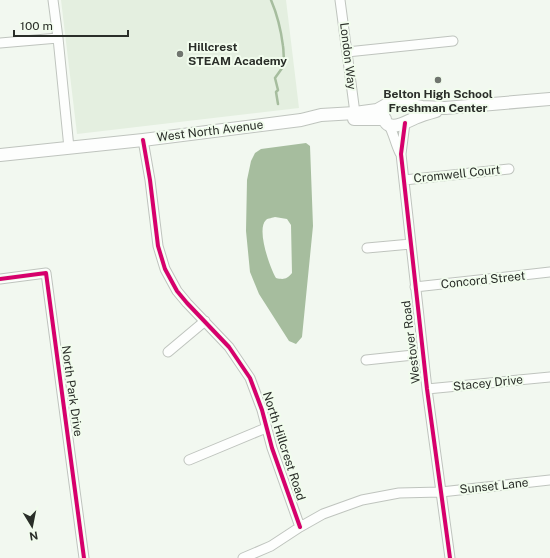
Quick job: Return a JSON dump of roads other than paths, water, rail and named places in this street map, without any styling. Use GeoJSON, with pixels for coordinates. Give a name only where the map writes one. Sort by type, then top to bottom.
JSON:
{"type":"FeatureCollection","features":[{"type":"Feature","properties":{"kind":"main road","name":"West North Avenue"},"geometry":{"type":"LineString","coordinates":[[0,155],[143,140],[301,120],[321,115],[355,113],[376,110],[397,100],[405,104],[422,107],[445,108],[550,99]]}},
{"type":"Feature","properties":{"kind":"main road"},"geometry":{"type":"LineString","coordinates":[[405,104],[408,107],[409,116],[405,123]]}},
{"type":"Feature","properties":{"kind":"main road"},"geometry":{"type":"LineString","coordinates":[[386,105],[383,112],[386,121]]}},
{"type":"Feature","properties":{"kind":"main road","name":"West North Avenue"},"geometry":{"type":"LineString","coordinates":[[301,120],[323,122],[356,119],[386,121],[391,125],[398,126],[445,108]]}},
{"type":"Feature","properties":{"kind":"street"},"geometry":{"type":"LineString","coordinates":[[54,0],[69,148]]}},
{"type":"Feature","properties":{"kind":"street","name":"London Way"},"geometry":{"type":"LineString","coordinates":[[340,0],[355,113]]}},
{"type":"Feature","properties":{"kind":"street"},"geometry":{"type":"LineString","coordinates":[[0,43],[58,38]]}},
{"type":"Feature","properties":{"kind":"street"},"geometry":{"type":"LineString","coordinates":[[347,52],[453,41]]}},
{"type":"Feature","properties":{"kind":"street","name":"Westover Road"},"geometry":{"type":"LineString","coordinates":[[386,121],[393,133],[397,148],[401,154]]}},
{"type":"Feature","properties":{"kind":"street","name":"Westover Road"},"geometry":{"type":"LineString","coordinates":[[405,123],[401,154],[410,244],[427,389],[450,558]]}},
{"type":"Feature","properties":{"kind":"street","name":"North Hillcrest Road"},"geometry":{"type":"LineString","coordinates":[[143,140],[150,180],[158,246],[165,269],[177,291],[229,347],[250,378],[262,410],[266,428],[285,488],[300,527]]}},
{"type":"Feature","properties":{"kind":"street","name":"Cromwell Court"},"geometry":{"type":"LineString","coordinates":[[404,180],[509,169]]}},
{"type":"Feature","properties":{"kind":"street"},"geometry":{"type":"LineString","coordinates":[[367,248],[410,244]]}},
{"type":"Feature","properties":{"kind":"street","name":"Concord Street"},"geometry":{"type":"LineString","coordinates":[[415,287],[550,272]]}},
{"type":"Feature","properties":{"kind":"street","name":"North Park Drive"},"geometry":{"type":"LineString","coordinates":[[0,279],[46,273],[84,558]]}},
{"type":"Feature","properties":{"kind":"street"},"geometry":{"type":"LineString","coordinates":[[168,352],[205,320]]}},
{"type":"Feature","properties":{"kind":"street"},"geometry":{"type":"LineString","coordinates":[[366,360],[423,354]]}},
{"type":"Feature","properties":{"kind":"street","name":"Stacey Drive"},"geometry":{"type":"LineString","coordinates":[[427,389],[550,377]]}},
{"type":"Feature","properties":{"kind":"street"},"geometry":{"type":"LineString","coordinates":[[189,460],[266,428]]}},
{"type":"Feature","properties":{"kind":"street","name":"Sunset Lane"},"geometry":{"type":"LineString","coordinates":[[300,527],[323,514],[362,500],[399,493],[441,492],[550,480]]}},
{"type":"Feature","properties":{"kind":"street"},"geometry":{"type":"LineString","coordinates":[[243,558],[271,546],[300,527]]}},
{"type":"Feature","properties":{"kind":"waterway"},"geometry":{"type":"LineString","coordinates":[[271,0],[280,28],[285,64],[275,78],[278,90],[276,92],[278,104]]}},
{"type":"Feature","properties":{"kind":"place","name":"Hillcrest STEAM Academy"},"geometry":{"type":"Point","coordinates":[180,54]}},
{"type":"Feature","properties":{"kind":"place","name":"Belton High School Freshman Center"},"geometry":{"type":"Point","coordinates":[438,80]}}]}
